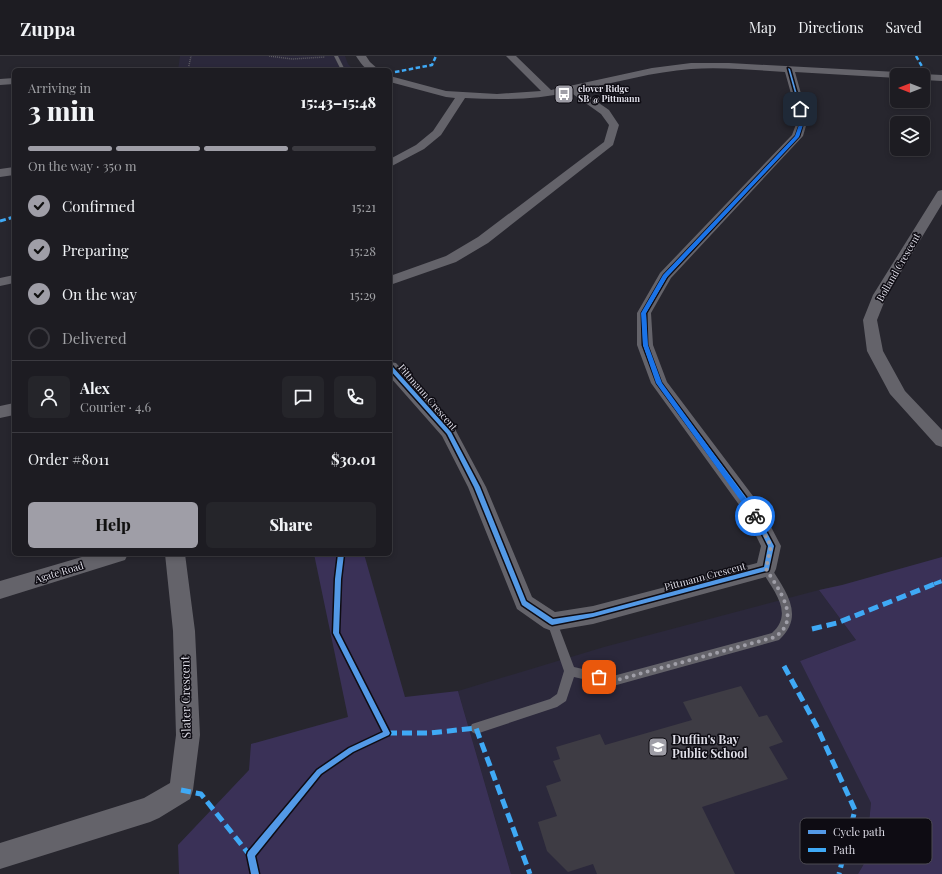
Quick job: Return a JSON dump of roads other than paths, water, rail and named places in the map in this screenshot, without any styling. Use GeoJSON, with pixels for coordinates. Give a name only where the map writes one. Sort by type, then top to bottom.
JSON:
{"type":"FeatureCollection","features":[{"type":"Feature","properties":{"kind":"street"},"geometry":{"type":"LineString","coordinates":[[361,56],[366,64],[371,68]]}},
{"type":"Feature","properties":{"kind":"street"},"geometry":{"type":"LineString","coordinates":[[511,56],[549,94]]}},
{"type":"Feature","properties":{"kind":"street"},"geometry":{"type":"LineString","coordinates":[[392,80],[428,90],[461,96],[523,96],[549,94],[673,68],[728,61],[789,69],[890,75]]}},
{"type":"Feature","properties":{"kind":"street"},"geometry":{"type":"LineString","coordinates":[[766,569],[771,546],[752,509],[659,383],[645,345],[644,313],[665,276],[797,136],[803,119],[789,69]]}},
{"type":"Feature","properties":{"kind":"street"},"geometry":{"type":"LineString","coordinates":[[930,77],[942,78]]}},
{"type":"Feature","properties":{"kind":"street"},"geometry":{"type":"LineString","coordinates":[[0,82],[12,81]]}},
{"type":"Feature","properties":{"kind":"street"},"geometry":{"type":"LineString","coordinates":[[392,280],[452,259],[483,240],[609,144],[614,125],[605,112],[572,89]]}},
{"type":"Feature","properties":{"kind":"street"},"geometry":{"type":"LineString","coordinates":[[392,163],[420,147],[437,133],[461,96]]}},
{"type":"Feature","properties":{"kind":"street"},"geometry":{"type":"LineString","coordinates":[[0,173],[12,171]]}},
{"type":"Feature","properties":{"kind":"street","name":"Bolland Crescent"},"geometry":{"type":"LineString","coordinates":[[942,194],[880,295],[870,320],[875,351],[898,394],[942,441]]}},
{"type":"Feature","properties":{"kind":"street"},"geometry":{"type":"LineString","coordinates":[[0,282],[12,279]]}},
{"type":"Feature","properties":{"kind":"street","name":"Pittmann Crescent"},"geometry":{"type":"LineString","coordinates":[[392,369],[449,433],[477,487],[524,603],[552,622],[593,615],[766,569]]}},
{"type":"Feature","properties":{"kind":"street"},"geometry":{"type":"LineString","coordinates":[[0,412],[12,409]]}},
{"type":"Feature","properties":{"kind":"street","name":"Agate Road"},"geometry":{"type":"LineString","coordinates":[[0,590],[111,556]]}},
{"type":"Feature","properties":{"kind":"street","name":"Slater Crescent"},"geometry":{"type":"LineString","coordinates":[[0,856],[150,809],[181,790],[188,734],[184,631],[175,556]]}},
{"type":"Feature","properties":{"kind":"lane"},"geometry":{"type":"LineString","coordinates":[[336,56],[342,68]]}},
{"type":"Feature","properties":{"kind":"lane"},"geometry":{"type":"LineString","coordinates":[[570,671],[613,681],[775,637],[782,633],[787,623],[786,606],[781,593],[766,569]]}},
{"type":"Feature","properties":{"kind":"lane"},"geometry":{"type":"LineString","coordinates":[[476,728],[553,703],[562,698],[570,671],[552,622]]}},
{"type":"Feature","properties":{"kind":"place","name":"clover Ridge SB @ Pittmann"},"geometry":{"type":"Point","coordinates":[564,94]}},
{"type":"Feature","properties":{"kind":"place","name":"Duffin's Bay Public School"},"geometry":{"type":"Point","coordinates":[658,747]}}]}
